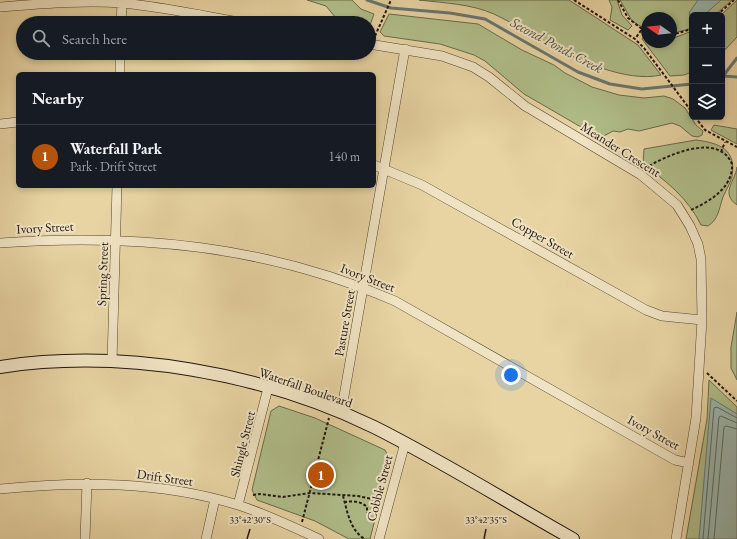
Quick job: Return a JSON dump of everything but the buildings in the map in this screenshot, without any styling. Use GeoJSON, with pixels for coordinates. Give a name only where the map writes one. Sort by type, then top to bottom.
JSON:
{"type":"FeatureCollection","features":[{"type":"Feature","properties":{"kind":"street"},"geometry":{"type":"LineString","coordinates":[[0,7],[103,2],[169,9],[207,16]]}},
{"type":"Feature","properties":{"kind":"street"},"geometry":{"type":"LineString","coordinates":[[121,16],[122,4]]}},
{"type":"Feature","properties":{"kind":"street","name":"Meander Crescent"},"geometry":{"type":"LineString","coordinates":[[376,45],[442,56],[473,67],[489,77],[526,106],[641,175],[677,205],[690,226],[698,244],[701,260],[702,320],[696,418],[676,539]]}},
{"type":"Feature","properties":{"kind":"street","name":"Pasture Street"},"geometry":{"type":"LineString","coordinates":[[336,411],[364,288],[405,49]]}},
{"type":"Feature","properties":{"kind":"street"},"geometry":{"type":"LineString","coordinates":[[120,60],[120,72]]}},
{"type":"Feature","properties":{"kind":"street"},"geometry":{"type":"LineString","coordinates":[[0,124],[16,122]]}},
{"type":"Feature","properties":{"kind":"street","name":"Copper Street"},"geometry":{"type":"LineString","coordinates":[[376,166],[422,185],[456,203],[646,310],[662,316],[702,320]]}},
{"type":"Feature","properties":{"kind":"street","name":"Spring Street"},"geometry":{"type":"LineString","coordinates":[[112,362],[117,188]]}},
{"type":"Feature","properties":{"kind":"street","name":"Ivory Street"},"geometry":{"type":"LineString","coordinates":[[0,243],[43,240],[116,239],[179,244],[239,253],[290,265],[364,288],[395,302],[463,339],[675,460],[689,463]]}},
{"type":"Feature","properties":{"kind":"street","name":"Waterfall Boulevard"},"geometry":{"type":"LineString","coordinates":[[0,367],[53,362],[112,362],[194,371],[233,378],[268,388],[336,411],[404,443],[573,539]]}},
{"type":"Feature","properties":{"kind":"street","name":"Shingle Street"},"geometry":{"type":"LineString","coordinates":[[238,505],[244,490],[268,388]]}},
{"type":"Feature","properties":{"kind":"street","name":"Cobble Street"},"geometry":{"type":"LineString","coordinates":[[379,539],[404,443]]}},
{"type":"Feature","properties":{"kind":"street"},"geometry":{"type":"LineString","coordinates":[[85,539],[87,483]]}},
{"type":"Feature","properties":{"kind":"street","name":"Drift Street"},"geometry":{"type":"LineString","coordinates":[[0,489],[87,483],[141,486],[184,492],[238,505],[300,530],[314,538]]}},
{"type":"Feature","properties":{"kind":"street"},"geometry":{"type":"LineString","coordinates":[[206,539],[215,499]]}},
{"type":"Feature","properties":{"kind":"path"},"geometry":{"type":"LineString","coordinates":[[377,32],[390,0]]}},
{"type":"Feature","properties":{"kind":"path"},"geometry":{"type":"LineString","coordinates":[[574,0],[635,40],[652,57],[689,108]]}},
{"type":"Feature","properties":{"kind":"path"},"geometry":{"type":"LineString","coordinates":[[618,0],[628,18],[641,28]]}},
{"type":"Feature","properties":{"kind":"path"},"geometry":{"type":"LineString","coordinates":[[720,12],[734,0]]}},
{"type":"Feature","properties":{"kind":"path"},"geometry":{"type":"LineString","coordinates":[[677,33],[689,30]]}},
{"type":"Feature","properties":{"kind":"path"},"geometry":{"type":"LineString","coordinates":[[635,40],[641,31]]}},
{"type":"Feature","properties":{"kind":"path"},"geometry":{"type":"LineString","coordinates":[[698,120],[705,130],[725,142],[737,147]]}},
{"type":"Feature","properties":{"kind":"path"},"geometry":{"type":"LineString","coordinates":[[721,152],[725,142]]}},
{"type":"Feature","properties":{"kind":"path"},"geometry":{"type":"LineString","coordinates":[[645,168],[673,153],[698,148],[710,148],[721,152],[730,159],[732,164],[730,177],[714,197],[683,215]]}},
{"type":"Feature","properties":{"kind":"path"},"geometry":{"type":"LineString","coordinates":[[698,373],[707,373],[737,401]]}},
{"type":"Feature","properties":{"kind":"path"},"geometry":{"type":"LineString","coordinates":[[300,530],[336,411]]}},
{"type":"Feature","properties":{"kind":"path"},"geometry":{"type":"LineString","coordinates":[[253,495],[260,494],[283,497],[310,493],[358,496],[389,503]]}},
{"type":"Feature","properties":{"kind":"path"},"geometry":{"type":"LineString","coordinates":[[343,496],[345,512],[360,536],[365,539]]}},
{"type":"Feature","properties":{"kind":"path"},"geometry":{"type":"LineString","coordinates":[[344,502],[355,501],[364,504],[367,507],[367,512]]}},
{"type":"Feature","properties":{"kind":"green space"},"geometry":{"type":"Polygon","coordinates":[[[307,0],[352,0],[361,9],[374,14],[373,16],[334,16],[326,6],[307,0]]]}},
{"type":"Feature","properties":{"kind":"green space"},"geometry":{"type":"Polygon","coordinates":[[[419,0],[569,0],[638,45],[661,75],[647,77],[617,73],[586,62],[557,49],[494,14],[458,4],[419,0]]]}},
{"type":"Feature","properties":{"kind":"green space"},"geometry":{"type":"Polygon","coordinates":[[[609,0],[617,0],[622,15],[632,26],[628,30],[610,20],[612,7],[609,0]]]}},
{"type":"Feature","properties":{"kind":"green space"},"geometry":{"type":"Polygon","coordinates":[[[620,0],[732,0],[718,12],[689,12],[689,29],[677,32],[677,12],[641,12],[641,26],[632,21],[620,0]]]}},
{"type":"Feature","properties":{"kind":"green space"},"geometry":{"type":"Polygon","coordinates":[[[737,0],[737,37],[725,50],[725,12],[737,0]]]}},
{"type":"Feature","properties":{"kind":"green space"},"geometry":{"type":"Polygon","coordinates":[[[389,14],[478,24],[522,50],[554,65],[565,73],[592,87],[619,95],[644,98],[664,96],[673,99],[685,108],[689,114],[689,120],[693,120],[703,131],[702,135],[698,137],[692,136],[680,126],[672,123],[639,131],[628,129],[620,132],[613,131],[600,138],[524,94],[485,61],[474,55],[440,44],[384,36],[380,32],[389,14]]]}},
{"type":"Feature","properties":{"kind":"green space"},"geometry":{"type":"Polygon","coordinates":[[[689,32],[689,73],[670,76],[649,48],[677,48],[677,37],[689,32]]]}},
{"type":"Feature","properties":{"kind":"green space"},"geometry":{"type":"Polygon","coordinates":[[[714,125],[737,129],[737,144],[711,130],[714,125]]]}},
{"type":"Feature","properties":{"kind":"green space"},"geometry":{"type":"Polygon","coordinates":[[[696,140],[712,143],[724,149],[732,160],[733,167],[732,177],[718,213],[712,223],[708,226],[701,225],[690,206],[683,198],[643,164],[644,149],[696,140]]]}},
{"type":"Feature","properties":{"kind":"green space"},"geometry":{"type":"Polygon","coordinates":[[[737,167],[737,205],[732,201],[729,192],[737,167]]]}},
{"type":"Feature","properties":{"kind":"green space"},"geometry":{"type":"Polygon","coordinates":[[[737,312],[737,380],[731,368],[731,347],[737,312]]]}},
{"type":"Feature","properties":{"kind":"green space"},"geometry":{"type":"Polygon","coordinates":[[[709,380],[737,407],[737,539],[686,539],[707,419],[709,380]]]}},
{"type":"Feature","properties":{"kind":"green space"},"geometry":{"type":"Polygon","coordinates":[[[279,406],[315,418],[385,450],[390,460],[370,539],[349,539],[315,521],[257,500],[252,490],[271,411],[279,406]]]}},
{"type":"Feature","properties":{"kind":"water"},"geometry":{"type":"Polygon","coordinates":[[[698,0],[721,0],[707,12],[690,12],[698,0]]]}},
{"type":"Feature","properties":{"kind":"water"},"geometry":{"type":"Polygon","coordinates":[[[711,398],[737,414],[737,539],[699,539],[711,398]]]}},
{"type":"Feature","properties":{"kind":"waterway","name":"Second Ponds Creek"},"geometry":{"type":"LineString","coordinates":[[367,0],[391,8],[450,13],[485,19],[578,72],[610,84],[642,89],[689,84]]}},
{"type":"Feature","properties":{"kind":"waterway"},"geometry":{"type":"LineString","coordinates":[[725,73],[737,58]]}},
{"type":"Feature","properties":{"kind":"waterway","name":"Second Ponds Creek"},"geometry":{"type":"LineString","coordinates":[[725,76],[737,77]]}},
{"type":"Feature","properties":{"kind":"place","name":"Waterfall Park"},"geometry":{"type":"Point","coordinates":[321,475]}}]}
